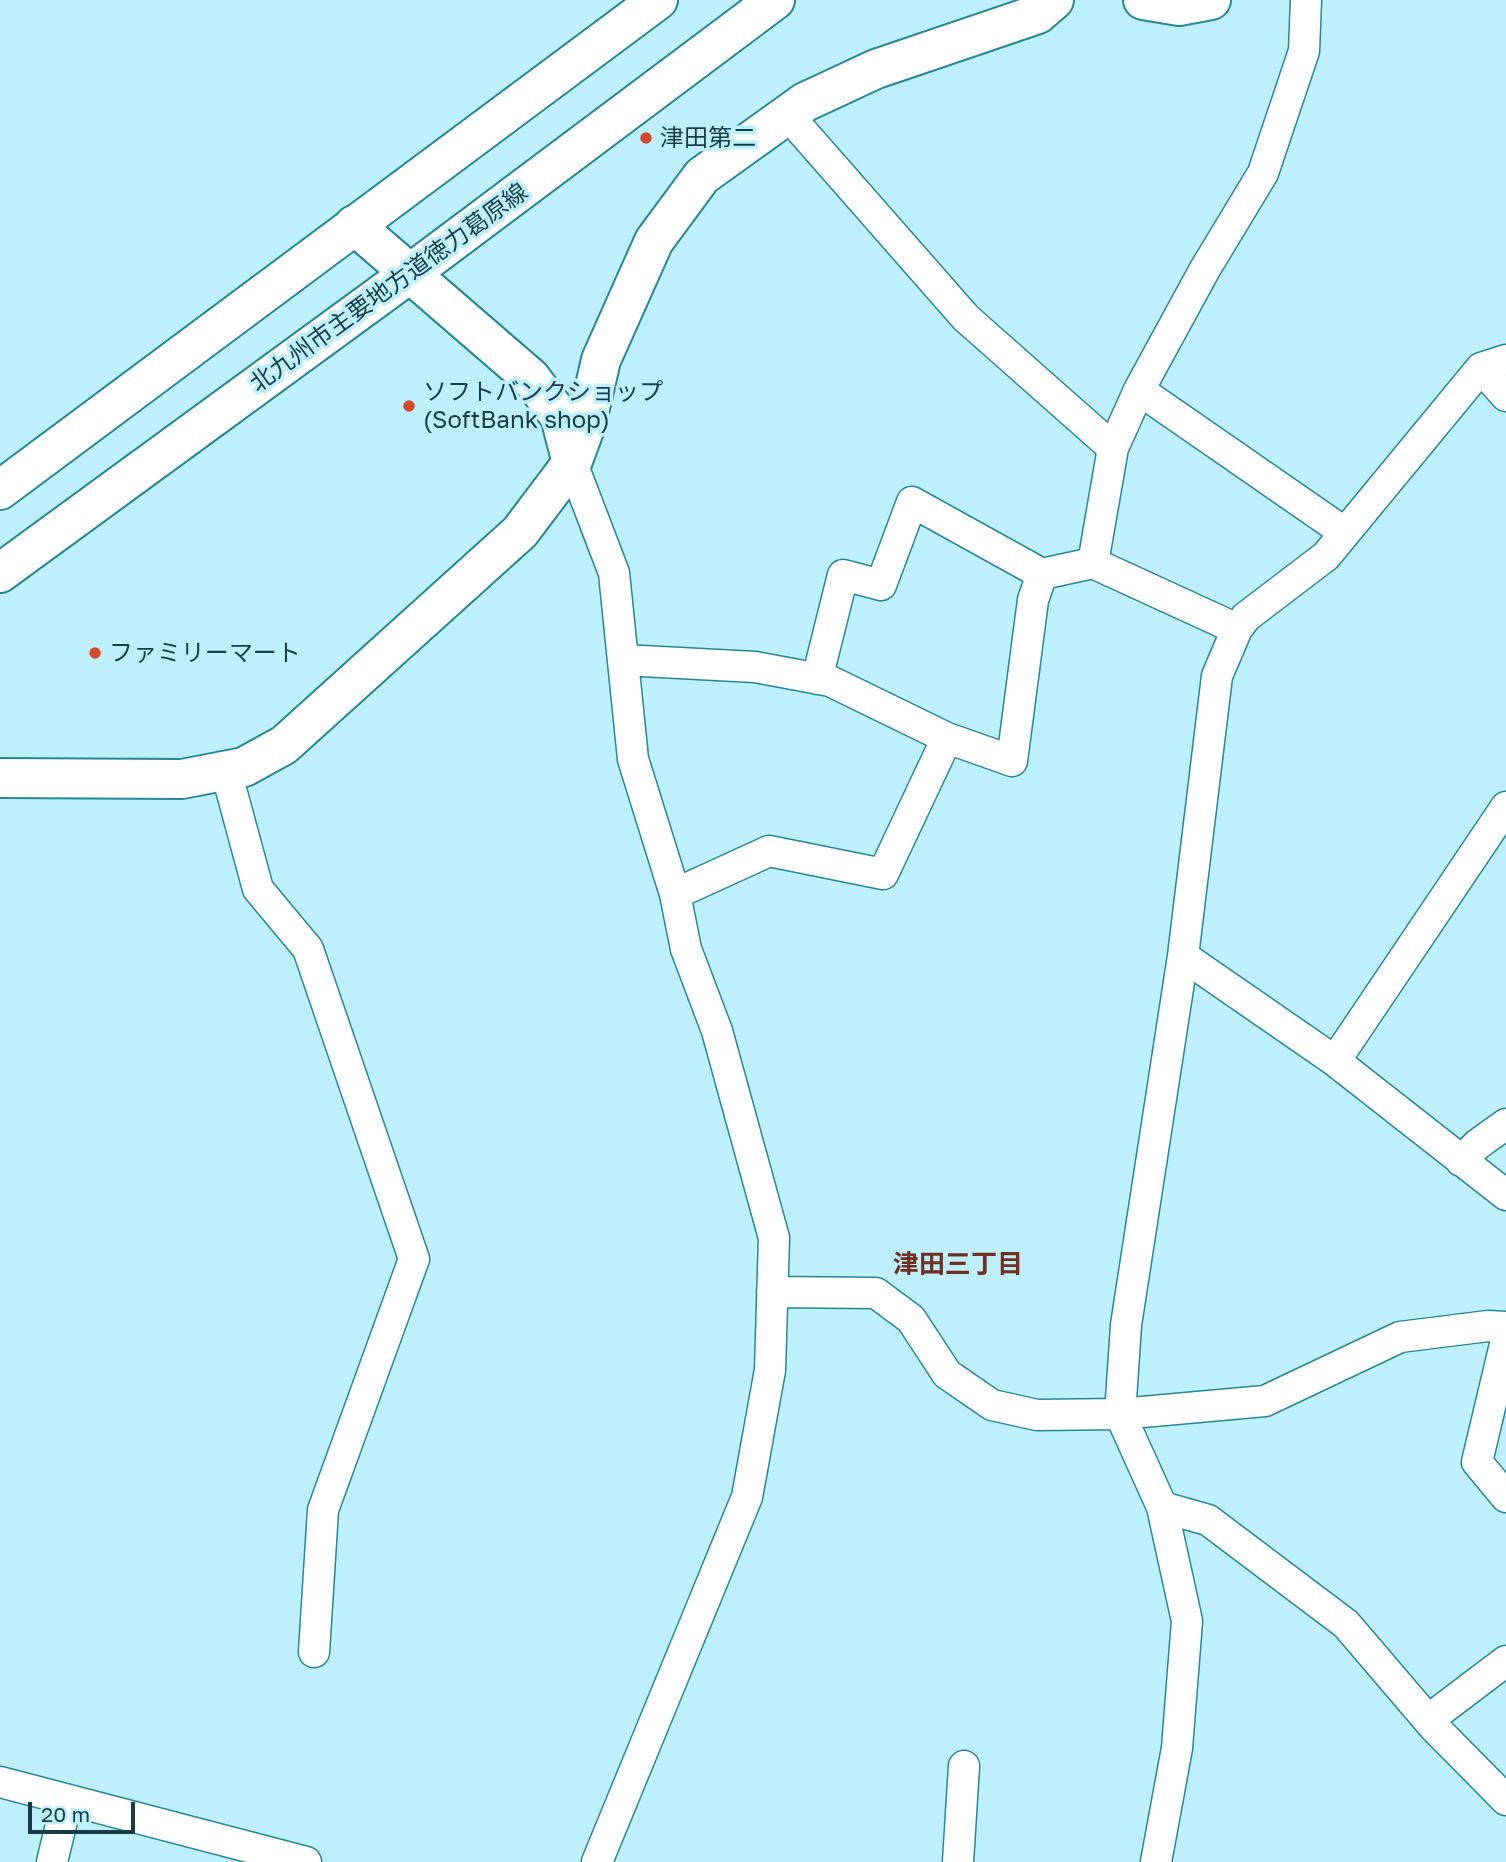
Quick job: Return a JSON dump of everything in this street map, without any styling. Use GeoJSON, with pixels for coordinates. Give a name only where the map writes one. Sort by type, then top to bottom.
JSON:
{"type":"FeatureCollection","features":[{"type":"Feature","properties":{"kind":"street"},"geometry":{"type":"LineString","coordinates":[[0,490],[658,0]]}},
{"type":"Feature","properties":{"kind":"street","name":"北九州市主要地方道徳力葛原線"},"geometry":{"type":"LineString","coordinates":[[0,573],[412,272],[775,0]]}},
{"type":"Feature","properties":{"kind":"street"},"geometry":{"type":"LineString","coordinates":[[0,778],[182,779],[244,767],[285,745],[520,532],[572,463],[586,425],[601,360],[654,241],[702,176],[805,102],[876,69],[1038,14],[1054,0]]}},
{"type":"Feature","properties":{"kind":"street"},"geometry":{"type":"LineString","coordinates":[[1143,0],[1179,6],[1211,0]]}},
{"type":"Feature","properties":{"kind":"street"},"geometry":{"type":"LineString","coordinates":[[1093,563],[1113,448],[1139,390],[1205,269],[1264,173],[1304,51],[1306,0]]}},
{"type":"Feature","properties":{"kind":"street"},"geometry":{"type":"LineString","coordinates":[[787,114],[966,318],[1113,448]]}},
{"type":"Feature","properties":{"kind":"street"},"geometry":{"type":"LineString","coordinates":[[355,225],[531,378],[560,417],[572,463],[614,573],[633,759],[675,894],[686,949],[717,1031],[774,1238],[770,1370],[747,1497],[597,1862]]}},
{"type":"Feature","properties":{"kind":"street"},"geometry":{"type":"LineString","coordinates":[[1156,1862],[1177,1748],[1187,1621],[1162,1507],[1120,1415],[1126,1325],[1183,956],[1217,676],[1237,629],[1246,617],[1326,556],[1344,532],[1493,364],[1506,396]]}},
{"type":"Feature","properties":{"kind":"street"},"geometry":{"type":"LineString","coordinates":[[1139,390],[1344,532]]}},
{"type":"Feature","properties":{"kind":"street"},"geometry":{"type":"LineString","coordinates":[[817,679],[843,575],[881,585],[912,502],[1042,574],[1093,563],[1237,629]]}},
{"type":"Feature","properties":{"kind":"street"},"geometry":{"type":"LineString","coordinates":[[623,660],[755,667],[830,681],[947,738],[1012,761],[1032,600],[1042,574]]}},
{"type":"Feature","properties":{"kind":"street"},"geometry":{"type":"LineString","coordinates":[[675,894],[769,851],[883,874],[947,738]]}},
{"type":"Feature","properties":{"kind":"street"},"geometry":{"type":"LineString","coordinates":[[226,771],[257,889],[308,949],[414,1259],[323,1510],[314,1652]]}},
{"type":"Feature","properties":{"kind":"street"},"geometry":{"type":"LineString","coordinates":[[1335,1061],[1506,807]]}},
{"type":"Feature","properties":{"kind":"street"},"geometry":{"type":"LineString","coordinates":[[1183,956],[1335,1061],[1506,1195]]}},
{"type":"Feature","properties":{"kind":"street"},"geometry":{"type":"LineString","coordinates":[[1461,1161],[1478,1144],[1506,1124]]}},
{"type":"Feature","properties":{"kind":"street"},"geometry":{"type":"LineString","coordinates":[[772,1293],[876,1293],[911,1319],[947,1374],[992,1405],[1037,1415],[1120,1415],[1265,1401],[1401,1337],[1488,1326],[1506,1327]]}},
{"type":"Feature","properties":{"kind":"street"},"geometry":{"type":"LineString","coordinates":[[1506,1340],[1476,1462],[1506,1496]]}},
{"type":"Feature","properties":{"kind":"street"},"geometry":{"type":"LineString","coordinates":[[1162,1507],[1208,1520],[1346,1624],[1428,1720],[1506,1801]]}},
{"type":"Feature","properties":{"kind":"street"},"geometry":{"type":"LineString","coordinates":[[1428,1720],[1506,1661]]}},
{"type":"Feature","properties":{"kind":"street"},"geometry":{"type":"LineString","coordinates":[[958,1862],[964,1766]]}},
{"type":"Feature","properties":{"kind":"street"},"geometry":{"type":"LineString","coordinates":[[0,1782],[266,1857],[306,1862]]}},
{"type":"Feature","properties":{"kind":"street"},"geometry":{"type":"LineString","coordinates":[[51,1862],[67,1800]]}},
{"type":"Feature","properties":{"kind":"place","name":"津田第二"},"geometry":{"type":"Point","coordinates":[646,138]}},
{"type":"Feature","properties":{"kind":"place","name":"ソフトバンクショップ (SoftBank shop)"},"geometry":{"type":"Point","coordinates":[409,406]}},
{"type":"Feature","properties":{"kind":"place","name":"ファミリーマート"},"geometry":{"type":"Point","coordinates":[95,653]}},
{"type":"Feature","properties":{"kind":"district","name":"津田三丁目"},"geometry":{"type":"Point","coordinates":[958,1265]}}]}
